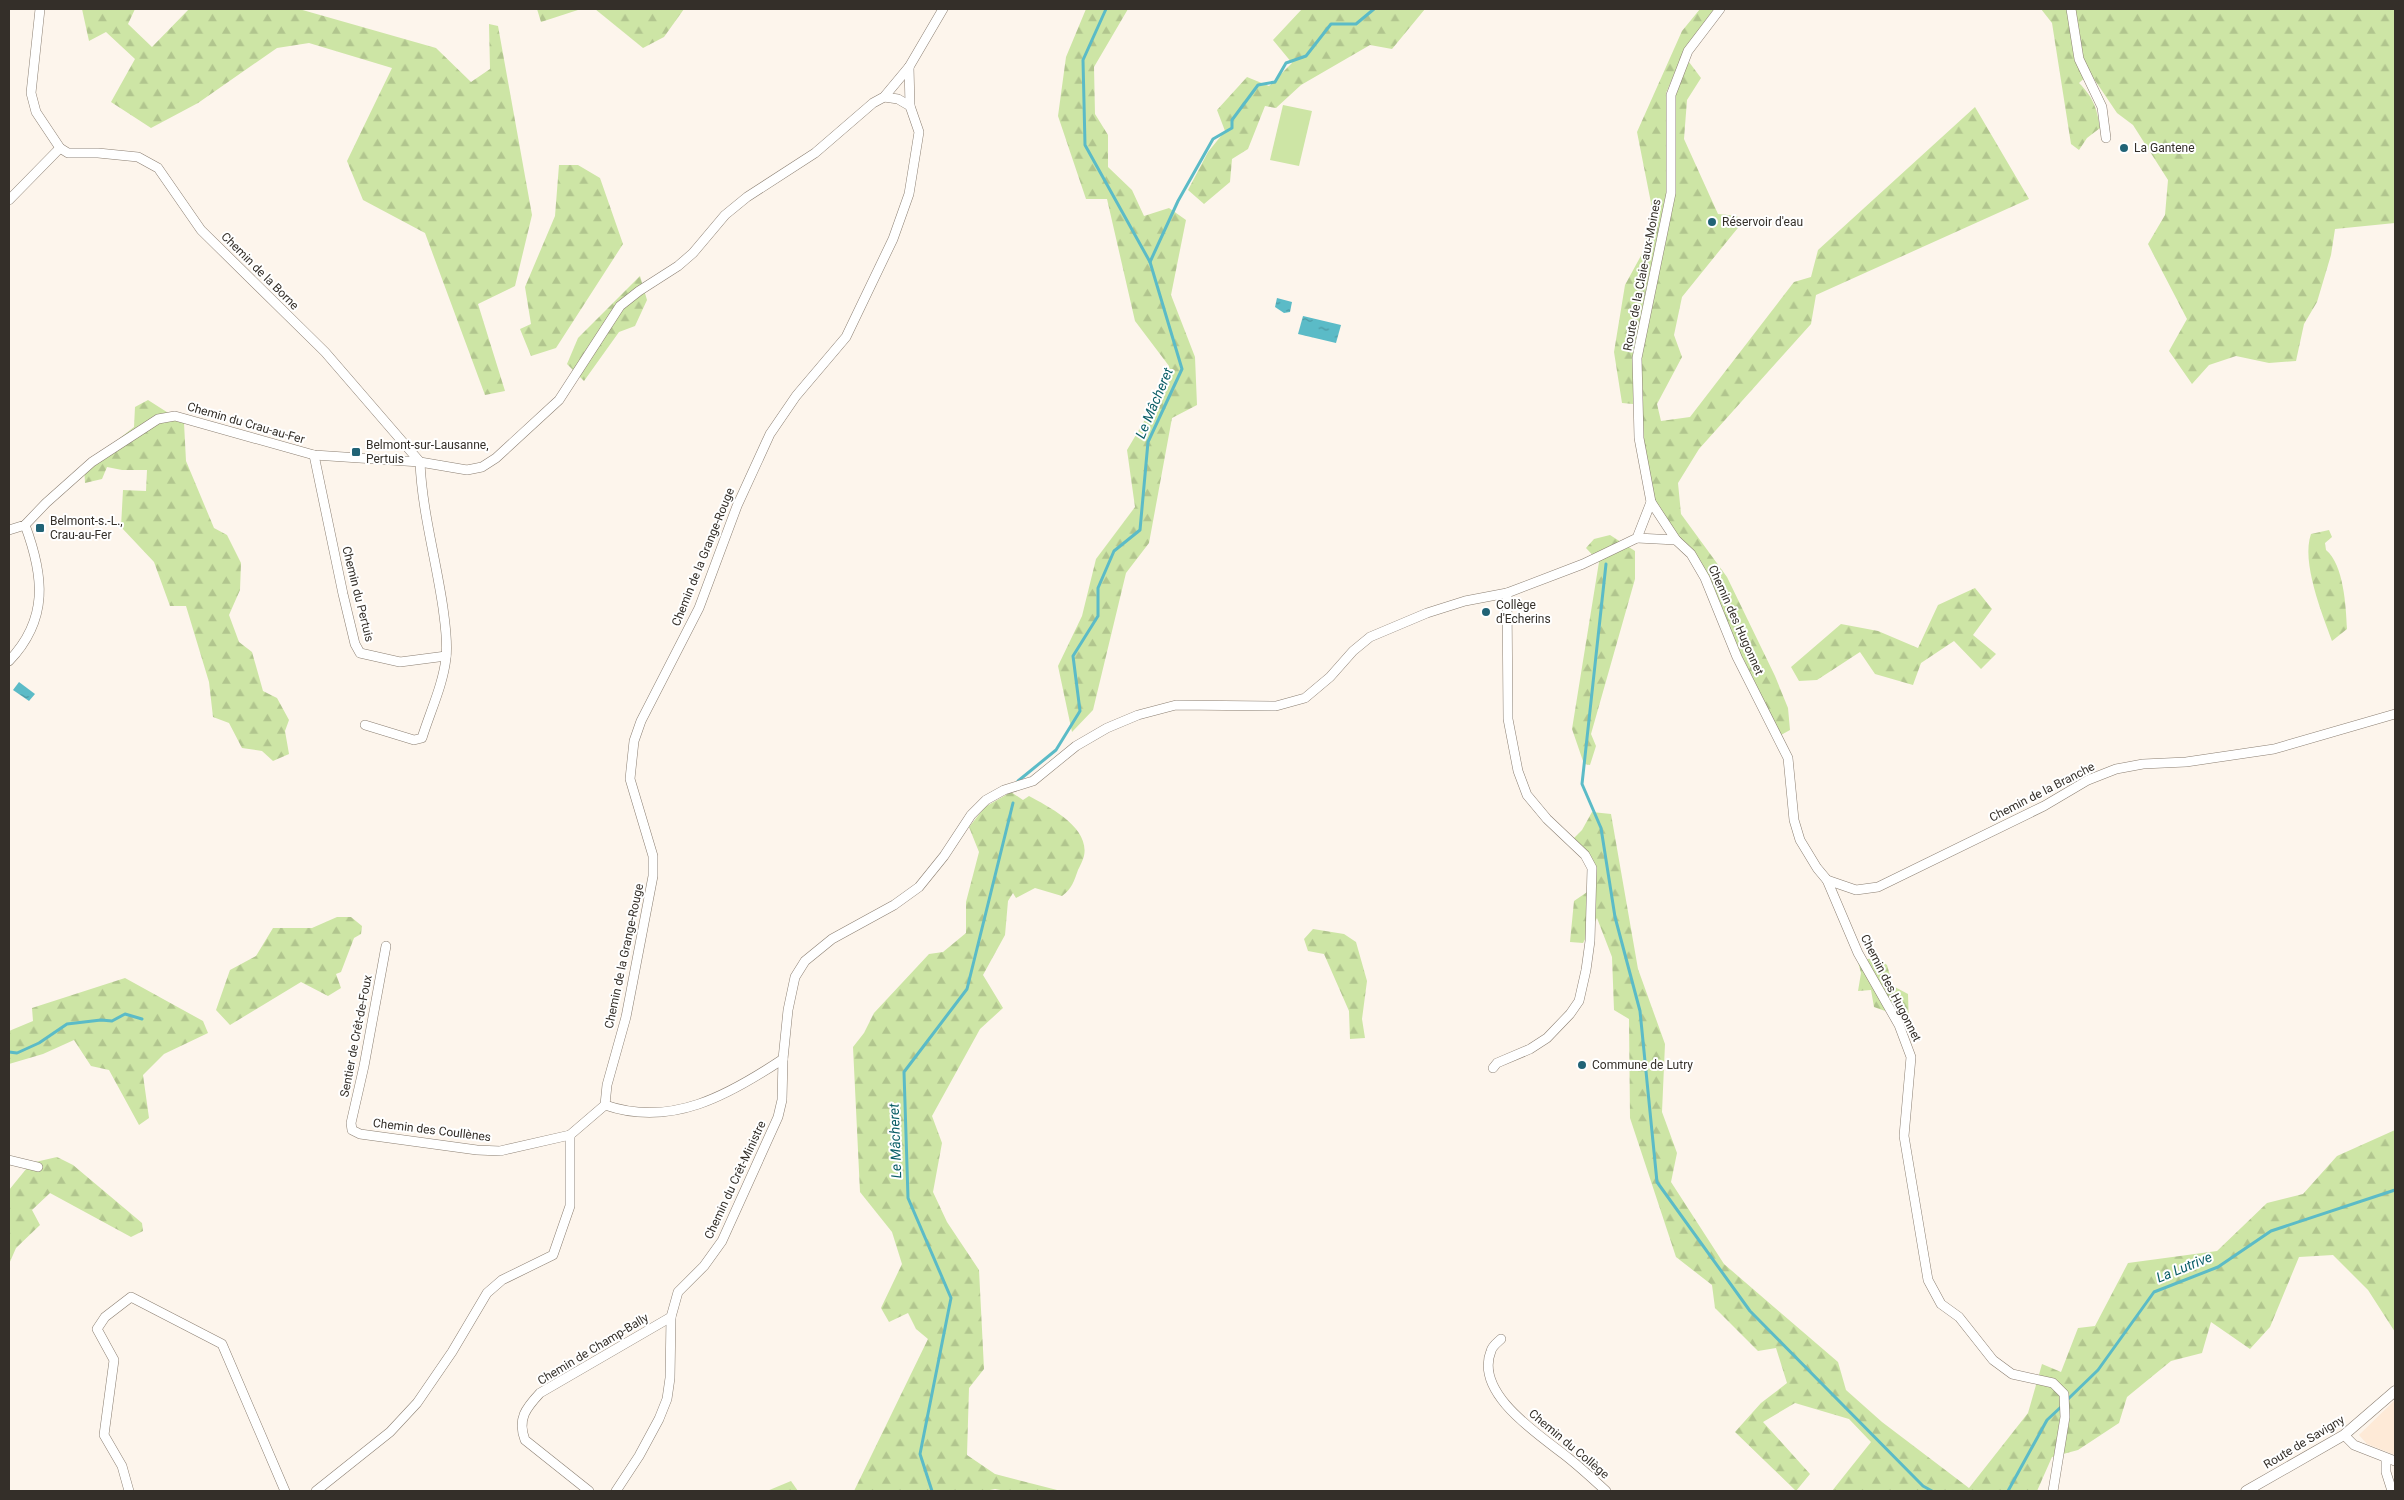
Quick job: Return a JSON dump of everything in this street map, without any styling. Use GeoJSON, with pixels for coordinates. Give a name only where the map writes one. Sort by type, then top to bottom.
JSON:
{"type":"FeatureCollection","features":[{"type":"Feature","properties":{"kind":"street"},"geometry":{"type":"LineString","coordinates":[[9,200],[60,148],[36,112],[31,93],[40,9]]}},
{"type":"Feature","properties":{"kind":"street"},"geometry":{"type":"LineString","coordinates":[[884,97],[909,67],[943,9]]}},
{"type":"Feature","properties":{"kind":"street","name":"Route de la Claie-aux-Moines"},"geometry":{"type":"LineString","coordinates":[[1651,502],[1639,438],[1637,358],[1671,193],[1670,95],[1688,51],[1720,9]]}},
{"type":"Feature","properties":{"kind":"street"},"geometry":{"type":"LineString","coordinates":[[2071,9],[2079,58],[2102,107],[2106,138]]}},
{"type":"Feature","properties":{"kind":"street","name":"Chemin de la Grange-Rouge"},"geometry":{"type":"LineString","coordinates":[[605,1105],[607,1085],[626,1017],[653,876],[653,856],[630,779],[634,741],[641,721],[698,608],[737,506],[770,434],[796,396],[846,337],[893,239],[909,194],[919,132],[910,106],[909,67]]}},
{"type":"Feature","properties":{"kind":"street"},"geometry":{"type":"LineString","coordinates":[[884,97],[898,99],[910,106]]}},
{"type":"Feature","properties":{"kind":"street","name":"Chemin du Crau-au-Fer"},"geometry":{"type":"LineString","coordinates":[[25,525],[46,503],[92,462],[158,419],[175,416],[314,455],[420,462],[476,470],[496,458],[559,400],[620,306],[639,291],[678,266],[693,253],[725,215],[747,197],[815,153],[873,103],[884,97]]}},
{"type":"Feature","properties":{"kind":"street","name":"Chemin de la Borne"},"geometry":{"type":"LineString","coordinates":[[60,148],[68,153],[98,153],[138,157],[158,168],[201,230],[325,352],[420,462]]}},
{"type":"Feature","properties":{"kind":"street","name":"Chemin du Pertuis"},"geometry":{"type":"LineString","coordinates":[[314,455],[343,594],[355,644],[360,653],[400,662],[446,656]]}},
{"type":"Feature","properties":{"kind":"street"},"geometry":{"type":"LineString","coordinates":[[365,725],[414,740],[422,738],[443,675],[446,656],[445,628],[439,581],[421,488],[420,462]]}},
{"type":"Feature","properties":{"kind":"street"},"geometry":{"type":"LineString","coordinates":[[1637,538],[1651,502]]}},
{"type":"Feature","properties":{"kind":"street","name":"Chemin des Hugonnet"},"geometry":{"type":"LineString","coordinates":[[1651,502],[1676,540],[1691,554],[1705,578],[1737,657],[1788,758],[1794,820],[1800,840],[1817,868],[1827,880],[1858,953],[1899,1025],[1911,1057],[1904,1136],[1928,1280],[1941,1304],[1959,1317],[1994,1360],[2012,1374],[2053,1383],[2064,1394],[2065,1417],[2052,1491]]}},
{"type":"Feature","properties":{"kind":"street"},"geometry":{"type":"LineString","coordinates":[[9,530],[25,525],[31,541],[40,586],[39,608],[35,624],[9,661]]}},
{"type":"Feature","properties":{"kind":"street"},"geometry":{"type":"LineString","coordinates":[[605,1105],[624,1112],[658,1112],[699,1105],[725,1095],[782,1060],[788,1010],[795,977],[804,961],[832,939],[894,905],[919,887],[944,856],[971,816],[986,800],[1004,790],[1033,781],[1076,746],[1107,728],[1138,715],[1176,706],[1276,706],[1305,698],[1330,677],[1353,651],[1370,637],[1427,613],[1465,601],[1507,593],[1583,564],[1637,538],[1676,540]]}},
{"type":"Feature","properties":{"kind":"street"},"geometry":{"type":"LineString","coordinates":[[1493,1068],[1497,1063],[1530,1049],[1547,1038],[1570,1014],[1578,1000],[1586,970],[1592,868],[1585,855],[1547,819],[1527,795],[1518,771],[1508,718],[1507,593]]}},
{"type":"Feature","properties":{"kind":"street","name":"Chemin de la Branche"},"geometry":{"type":"LineString","coordinates":[[1827,880],[1856,890],[1878,887],[2044,806],[2088,780],[2116,769],[2143,764],[2224,758],[2274,749],[2395,714]]}},
{"type":"Feature","properties":{"kind":"street","name":"Sentier de Crêt-de-Foux"},"geometry":{"type":"LineString","coordinates":[[352,1130],[350,1123],[367,1049],[386,946]]}},
{"type":"Feature","properties":{"kind":"street","name":"Chemin du Crêt-Ministre"},"geometry":{"type":"LineString","coordinates":[[616,1491],[639,1456],[659,1419],[667,1399],[670,1378],[671,1317],[678,1292],[704,1266],[722,1240],[772,1133],[782,1100],[782,1060]]}},
{"type":"Feature","properties":{"kind":"street","name":"Chemin des Coullènes"},"geometry":{"type":"LineString","coordinates":[[352,1130],[360,1134],[477,1150],[518,1148],[570,1135],[605,1105]]}},
{"type":"Feature","properties":{"kind":"street"},"geometry":{"type":"LineString","coordinates":[[316,1491],[390,1432],[416,1403],[452,1352],[487,1293],[502,1280],[554,1255],[570,1206],[570,1135]]}},
{"type":"Feature","properties":{"kind":"street"},"geometry":{"type":"LineString","coordinates":[[9,1160],[38,1167]]}},
{"type":"Feature","properties":{"kind":"street"},"geometry":{"type":"LineString","coordinates":[[129,1491],[122,1466],[104,1435],[106,1407],[114,1365],[112,1353],[100,1338],[97,1328],[104,1316],[131,1297],[222,1344],[285,1491]]}},
{"type":"Feature","properties":{"kind":"street","name":"Chemin de Champ-Bally"},"geometry":{"type":"LineString","coordinates":[[589,1491],[525,1440],[521,1430],[521,1420],[526,1408],[540,1393],[671,1317]]}},
{"type":"Feature","properties":{"kind":"street","name":"Chemin du Collège"},"geometry":{"type":"LineString","coordinates":[[1501,1339],[1491,1350],[1490,1380],[1494,1386],[1523,1424],[1567,1457],[1606,1491]]}},
{"type":"Feature","properties":{"kind":"street","name":"Route de Savigny"},"geometry":{"type":"LineString","coordinates":[[2246,1491],[2344,1435],[2395,1391]]}},
{"type":"Feature","properties":{"kind":"street"},"geometry":{"type":"LineString","coordinates":[[2344,1435],[2354,1445],[2391,1460],[2386,1472],[2392,1491]]}},
{"type":"Feature","properties":{"kind":"shaded area"},"geometry":{"type":"Polygon","coordinates":[[[2395,1400],[2395,1455],[2367,1444],[2359,1435],[2395,1400]]]}},
{"type":"Feature","properties":{"kind":"green space"},"geometry":{"type":"Polygon","coordinates":[[[82,9],[135,9],[128,24],[152,47],[189,9],[299,9],[436,48],[471,82],[490,69],[489,24],[498,26],[532,215],[515,286],[478,304],[505,391],[485,395],[425,233],[363,200],[347,161],[392,68],[309,43],[277,48],[198,103],[151,128],[111,102],[135,59],[106,32],[89,41],[82,9]]]}},
{"type":"Feature","properties":{"kind":"green space"},"geometry":{"type":"Polygon","coordinates":[[[537,9],[581,9],[541,22],[537,9]]]}},
{"type":"Feature","properties":{"kind":"green space"},"geometry":{"type":"Polygon","coordinates":[[[595,9],[684,9],[664,37],[643,48],[595,9]]]}},
{"type":"Feature","properties":{"kind":"green space"},"geometry":{"type":"Polygon","coordinates":[[[1086,9],[1128,9],[1094,67],[1095,114],[1108,135],[1108,167],[1132,190],[1144,216],[1169,208],[1186,220],[1171,295],[1195,357],[1197,405],[1172,418],[1149,543],[1126,573],[1093,710],[1072,732],[1058,666],[1082,616],[1096,559],[1135,507],[1127,450],[1165,386],[1169,366],[1135,321],[1107,199],[1086,199],[1058,116],[1066,57],[1086,9]]]}},
{"type":"Feature","properties":{"kind":"green space"},"geometry":{"type":"Polygon","coordinates":[[[1302,9],[1425,9],[1392,49],[1370,45],[1301,85],[1276,108],[1265,106],[1248,149],[1232,159],[1230,182],[1204,204],[1188,190],[1208,152],[1225,131],[1217,110],[1247,77],[1269,86],[1292,63],[1273,40],[1302,9]]]}},
{"type":"Feature","properties":{"kind":"green space"},"geometry":{"type":"Polygon","coordinates":[[[1700,9],[1714,9],[1685,49],[1666,93],[1667,192],[1634,358],[1633,404],[1622,403],[1614,352],[1625,285],[1643,252],[1652,208],[1637,132],[1682,31],[1700,9]]]}},
{"type":"Feature","properties":{"kind":"green space"},"geometry":{"type":"Polygon","coordinates":[[[2041,9],[2395,9],[2395,223],[2335,229],[2331,255],[2317,302],[2304,324],[2296,361],[2269,363],[2236,356],[2209,365],[2192,384],[2169,351],[2187,319],[2148,244],[2165,215],[2168,180],[2133,125],[2117,113],[2090,73],[2079,83],[2094,103],[2100,128],[2087,138],[2079,150],[2071,144],[2052,23],[2041,9]]]}},
{"type":"Feature","properties":{"kind":"green space"},"geometry":{"type":"Polygon","coordinates":[[[1689,62],[1701,78],[1687,100],[1684,139],[1718,214],[1737,216],[1741,224],[1682,297],[1674,335],[1682,357],[1657,404],[1661,421],[1690,417],[1794,282],[1811,277],[1818,250],[1975,107],[2029,199],[1816,295],[1811,324],[1699,449],[1678,483],[1681,514],[1727,577],[1775,676],[1788,708],[1790,730],[1781,735],[1738,649],[1707,575],[1678,538],[1654,500],[1642,440],[1640,359],[1673,194],[1673,95],[1689,62]]]}},
{"type":"Feature","properties":{"kind":"green space"},"geometry":{"type":"Polygon","coordinates":[[[1283,105],[1312,111],[1299,166],[1270,160],[1283,105]]]}},
{"type":"Feature","properties":{"kind":"green space"},"geometry":{"type":"Polygon","coordinates":[[[559,165],[578,165],[600,178],[623,244],[556,348],[531,356],[520,329],[531,324],[525,287],[555,216],[559,165]]]}},
{"type":"Feature","properties":{"kind":"green space"},"geometry":{"type":"Polygon","coordinates":[[[640,276],[647,300],[635,326],[619,332],[584,381],[567,364],[578,338],[640,276]]]}},
{"type":"Feature","properties":{"kind":"green space"},"geometry":{"type":"Polygon","coordinates":[[[148,400],[184,423],[186,461],[214,528],[227,535],[241,563],[240,590],[229,615],[239,642],[252,652],[263,691],[277,698],[289,720],[285,731],[289,754],[273,761],[262,751],[242,748],[229,723],[213,717],[209,682],[186,606],[170,606],[154,562],[121,527],[123,490],[146,491],[147,470],[122,470],[107,467],[102,479],[85,483],[84,466],[134,427],[135,407],[148,400]]]}},
{"type":"Feature","properties":{"kind":"green space"},"geometry":{"type":"Polygon","coordinates":[[[2329,530],[2332,537],[2325,543],[2326,550],[2337,566],[2343,587],[2347,629],[2332,641],[2314,588],[2309,559],[2311,534],[2329,530]]]}},
{"type":"Feature","properties":{"kind":"green space"},"geometry":{"type":"Polygon","coordinates":[[[1610,535],[1635,551],[1635,579],[1591,734],[1596,746],[1590,765],[1584,764],[1572,729],[1599,562],[1586,548],[1594,539],[1610,535]]]}},
{"type":"Feature","properties":{"kind":"green space"},"geometry":{"type":"Polygon","coordinates":[[[1975,588],[1992,609],[1973,635],[1996,654],[1981,669],[1954,641],[1921,663],[1913,685],[1875,674],[1860,652],[1817,680],[1799,681],[1791,667],[1841,624],[1878,631],[1918,648],[1938,605],[1975,588]]]}},
{"type":"Feature","properties":{"kind":"green space"},"geometry":{"type":"Polygon","coordinates":[[[1011,792],[1023,800],[1029,796],[1066,819],[1081,836],[1084,856],[1072,884],[1062,896],[1035,888],[1016,898],[1013,893],[1008,901],[1005,935],[983,975],[1003,1008],[980,1029],[932,1116],[942,1143],[933,1192],[947,1222],[979,1270],[984,1369],[969,1388],[967,1455],[995,1474],[1061,1491],[1006,1491],[995,1489],[985,1491],[854,1491],[928,1339],[916,1329],[908,1313],[889,1322],[881,1308],[902,1264],[892,1232],[860,1192],[853,1047],[864,1033],[874,1013],[929,954],[943,952],[966,933],[966,902],[979,852],[969,827],[985,807],[1011,792]]]}},
{"type":"Feature","properties":{"kind":"green space"},"geometry":{"type":"Polygon","coordinates":[[[1592,812],[1611,814],[1638,969],[1665,1044],[1662,1112],[1677,1153],[1671,1182],[1724,1264],[1838,1362],[1846,1390],[1882,1422],[1969,1488],[2028,1413],[2042,1364],[2061,1372],[2078,1328],[2095,1326],[2128,1263],[2217,1251],[2267,1203],[2303,1194],[2337,1156],[2395,1130],[2395,1332],[2368,1290],[2333,1255],[2299,1257],[2270,1327],[2250,1349],[2211,1322],[2202,1353],[2171,1361],[2127,1397],[2119,1423],[2078,1450],[2052,1457],[2037,1491],[1832,1491],[1871,1442],[1849,1419],[1795,1403],[1763,1422],[1810,1474],[1796,1491],[1735,1432],[1761,1403],[1787,1383],[1776,1348],[1758,1351],[1715,1308],[1712,1285],[1676,1257],[1630,1118],[1629,1019],[1614,1010],[1612,957],[1597,918],[1583,943],[1570,942],[1574,901],[1593,888],[1593,863],[1573,839],[1582,830],[1592,812]]]}},
{"type":"Feature","properties":{"kind":"green space"},"geometry":{"type":"Polygon","coordinates":[[[337,917],[351,917],[362,926],[361,934],[354,938],[341,972],[336,974],[341,988],[328,996],[301,982],[230,1025],[216,1010],[230,970],[256,956],[273,928],[312,928],[337,917]]]}},
{"type":"Feature","properties":{"kind":"green space"},"geometry":{"type":"Polygon","coordinates":[[[1313,929],[1344,934],[1356,942],[1367,981],[1362,1019],[1365,1038],[1350,1039],[1349,1011],[1324,954],[1308,951],[1304,939],[1313,929]]]}},
{"type":"Feature","properties":{"kind":"green space"},"geometry":{"type":"Polygon","coordinates":[[[1875,957],[1887,965],[1893,986],[1908,994],[1909,1025],[1897,1029],[1888,1012],[1874,1007],[1871,990],[1858,991],[1861,973],[1858,962],[1875,957]]]}},
{"type":"Feature","properties":{"kind":"green space"},"geometry":{"type":"Polygon","coordinates":[[[125,978],[203,1021],[208,1033],[164,1054],[143,1075],[149,1118],[139,1125],[109,1070],[91,1066],[74,1040],[43,1054],[9,1064],[9,1031],[33,1021],[32,1008],[125,978]]]}},
{"type":"Feature","properties":{"kind":"green space"},"geometry":{"type":"Polygon","coordinates":[[[57,1157],[73,1165],[142,1223],[143,1231],[131,1237],[50,1193],[32,1210],[40,1225],[16,1248],[9,1264],[9,1190],[31,1163],[57,1157]]]}},
{"type":"Feature","properties":{"kind":"green space"},"geometry":{"type":"Polygon","coordinates":[[[791,1481],[798,1491],[767,1491],[791,1481]]]}},
{"type":"Feature","properties":{"kind":"water"},"geometry":{"type":"Polygon","coordinates":[[[1277,298],[1292,302],[1290,312],[1284,313],[1275,307],[1277,298]]]}},
{"type":"Feature","properties":{"kind":"water"},"geometry":{"type":"Polygon","coordinates":[[[1303,316],[1341,325],[1336,343],[1298,334],[1303,316]]]}},
{"type":"Feature","properties":{"kind":"water"},"geometry":{"type":"Polygon","coordinates":[[[19,682],[35,694],[29,701],[13,690],[19,682]]]}},
{"type":"Feature","properties":{"kind":"waterway"},"geometry":{"type":"LineString","coordinates":[[1106,9],[1083,60],[1085,145],[1150,262]]}},
{"type":"Feature","properties":{"kind":"waterway","name":"Le Mâcheret"},"geometry":{"type":"LineString","coordinates":[[1018,781],[1056,750],[1080,711],[1073,656],[1098,616],[1098,588],[1114,551],[1140,530],[1148,442],[1182,369],[1150,262],[1178,201],[1213,139],[1232,128],[1232,120],[1258,85],[1275,82],[1286,63],[1306,56],[1331,24],[1356,24],[1374,9]]}},
{"type":"Feature","properties":{"kind":"waterway"},"geometry":{"type":"LineString","coordinates":[[1606,564],[1582,784],[1601,828],[1615,917],[1640,1011],[1657,1182],[1750,1311],[1923,1486],[1932,1491]]}},
{"type":"Feature","properties":{"kind":"waterway","name":"Le Mâcheret"},"geometry":{"type":"LineString","coordinates":[[932,1491],[920,1454],[951,1298],[908,1198],[904,1072],[967,989],[1013,803]]}},
{"type":"Feature","properties":{"kind":"waterway"},"geometry":{"type":"LineString","coordinates":[[9,1052],[17,1053],[39,1043],[67,1024],[101,1020],[112,1021],[125,1014],[142,1019]]}},
{"type":"Feature","properties":{"kind":"waterway","name":"La Lutrive"},"geometry":{"type":"LineString","coordinates":[[2066,1401],[2098,1370],[2154,1292],[2218,1267],[2271,1231],[2395,1190]]}},
{"type":"Feature","properties":{"kind":"waterway","name":"La Lutrive"},"geometry":{"type":"LineString","coordinates":[[2008,1491],[2047,1420],[2062,1406]]}},
{"type":"Feature","properties":{"kind":"place","name":"La Gantene"},"geometry":{"type":"Point","coordinates":[2124,148]}},
{"type":"Feature","properties":{"kind":"place","name":"Réservoir d'eau"},"geometry":{"type":"Point","coordinates":[1712,222]}},
{"type":"Feature","properties":{"kind":"place","name":"Belmont-sur-Lausanne, Pertuis"},"geometry":{"type":"Point","coordinates":[356,452]}},
{"type":"Feature","properties":{"kind":"place","name":"Belmont-s.-L., Crau-au-Fer"},"geometry":{"type":"Point","coordinates":[40,528]}},
{"type":"Feature","properties":{"kind":"place","name":"Collège d'Echerins"},"geometry":{"type":"Point","coordinates":[1486,612]}},
{"type":"Feature","properties":{"kind":"place","name":"Commune de Lutry"},"geometry":{"type":"Point","coordinates":[1582,1065]}}]}
